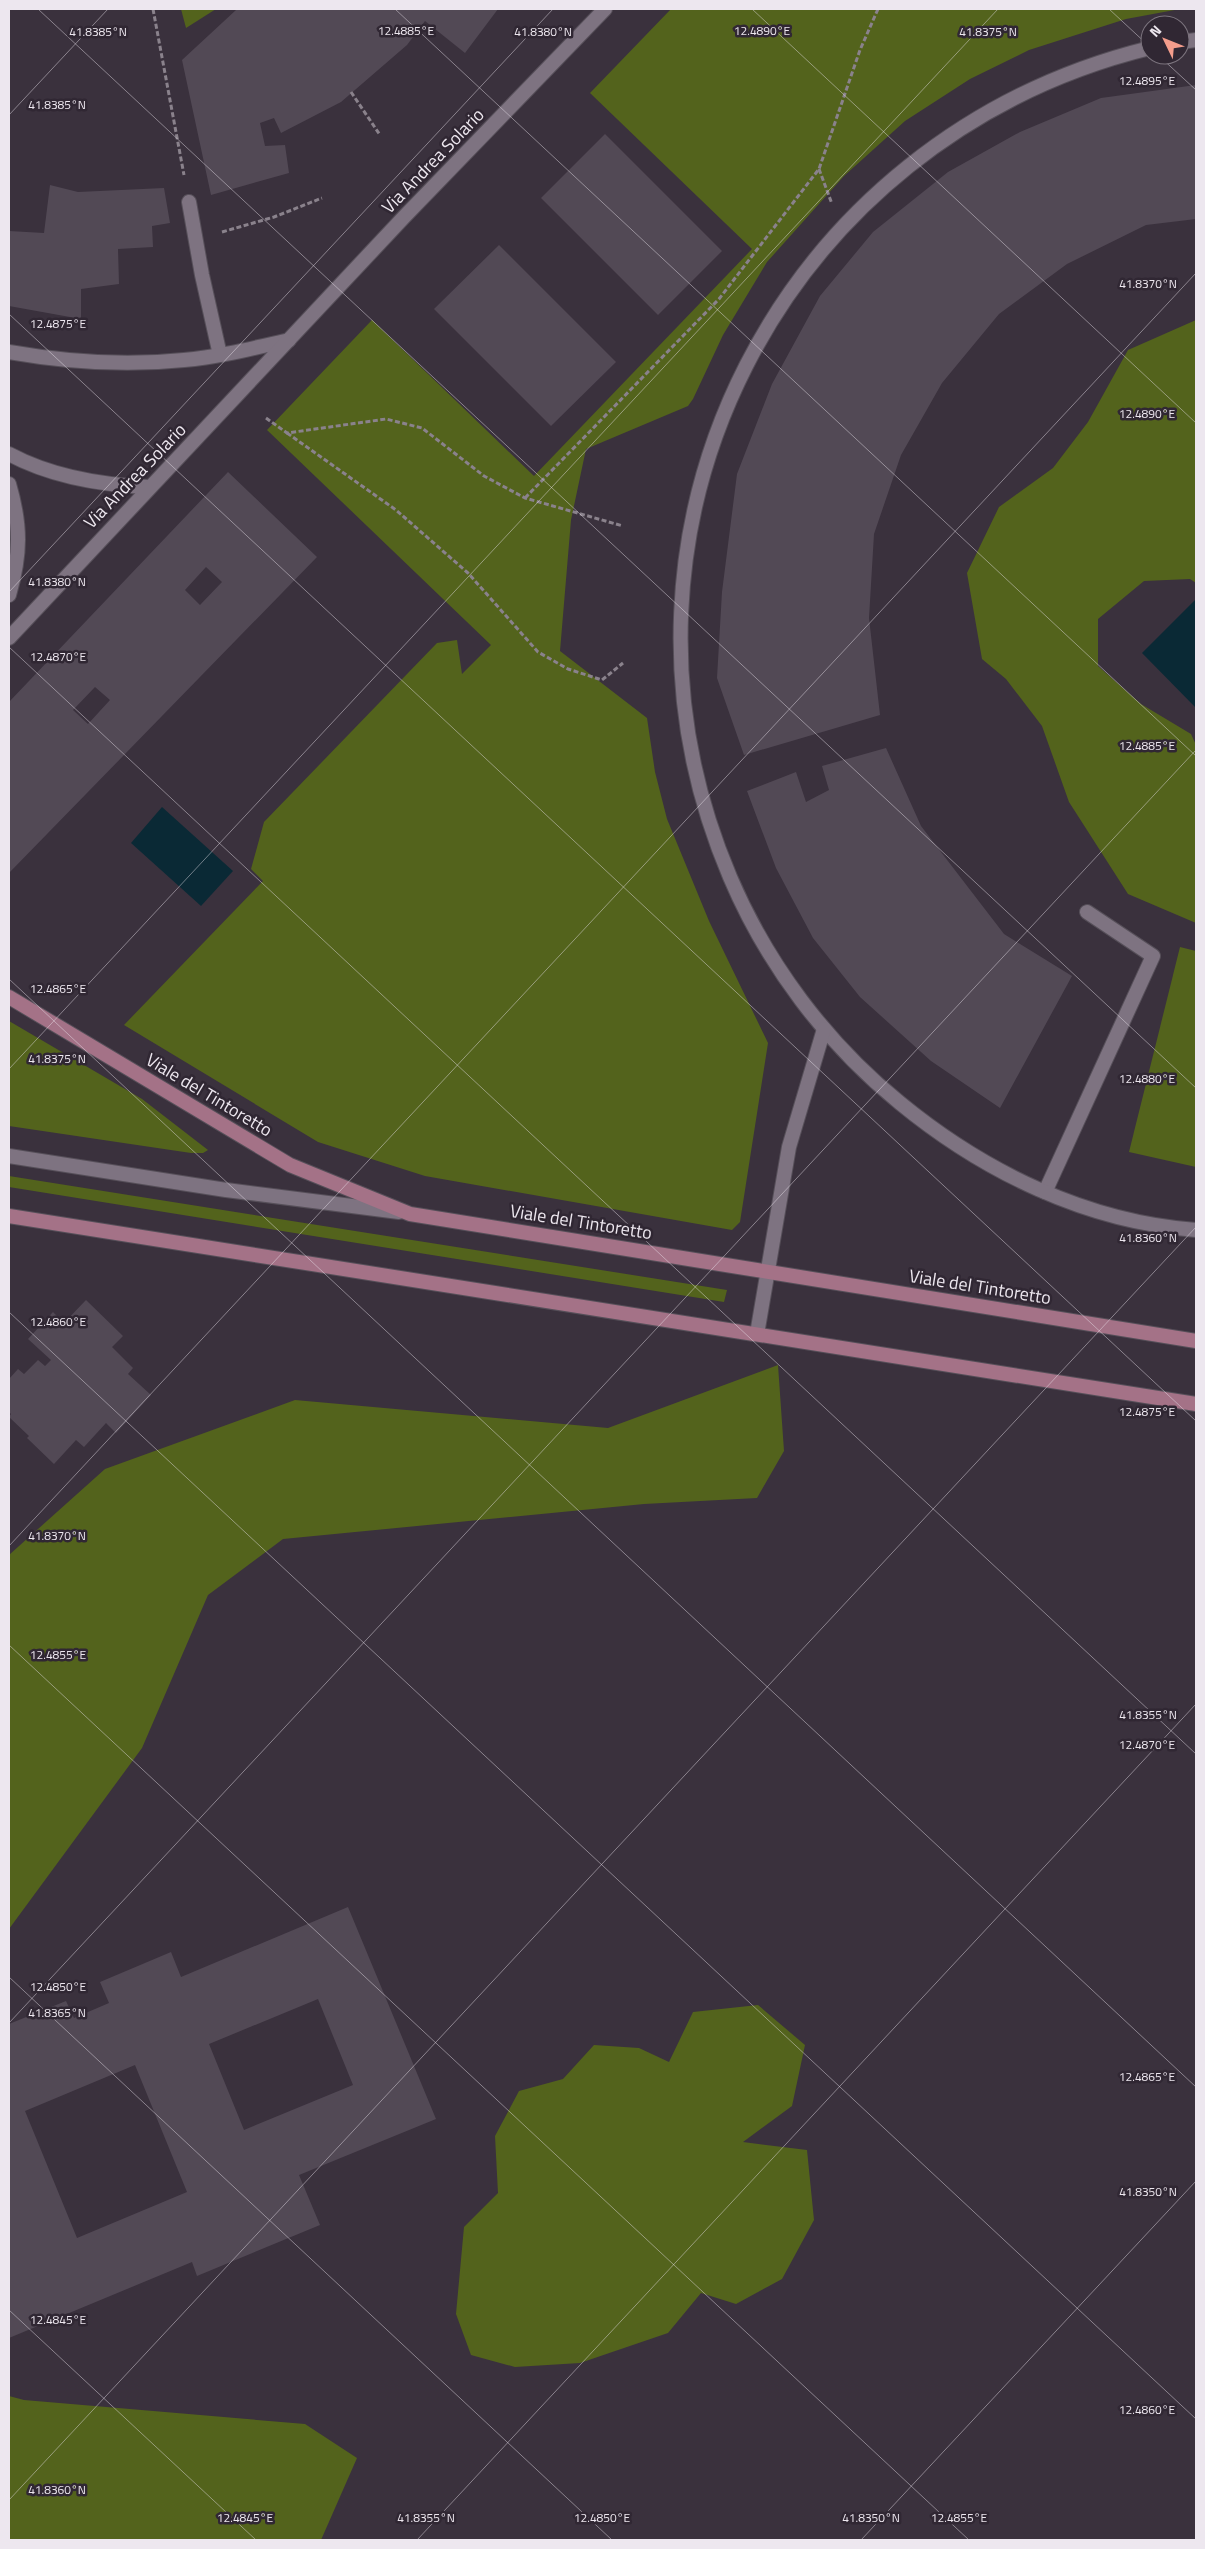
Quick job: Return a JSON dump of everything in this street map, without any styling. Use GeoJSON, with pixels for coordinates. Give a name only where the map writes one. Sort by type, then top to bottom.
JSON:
{"type":"FeatureCollection","features":[{"type":"Feature","properties":{"kind":"main road","name":"Viale del Tintoretto"},"geometry":{"type":"LineString","coordinates":[[9,997],[290,1165],[410,1214],[1196,1341]]}},
{"type":"Feature","properties":{"kind":"main road"},"geometry":{"type":"LineString","coordinates":[[9,1216],[1196,1404]]}},
{"type":"Feature","properties":{"kind":"street","name":"Via Andrea Solario"},"geometry":{"type":"LineString","coordinates":[[9,638],[149,486],[605,9]]}},
{"type":"Feature","properties":{"kind":"street"},"geometry":{"type":"LineString","coordinates":[[1140,51],[1107,60],[1053,80],[975,119],[904,169],[841,228],[806,271],[774,317],[746,365],[724,415],[706,464],[695,509],[684,578],[681,672],[686,719],[697,778],[713,835],[735,890],[763,944],[796,993],[824,1029],[859,1067],[915,1116],[978,1158],[1045,1192],[1093,1211],[1140,1222],[1196,1230]]}},
{"type":"Feature","properties":{"kind":"street"},"geometry":{"type":"LineString","coordinates":[[189,202],[202,275],[220,355]]}},
{"type":"Feature","properties":{"kind":"street"},"geometry":{"type":"LineString","coordinates":[[9,352],[54,359],[128,363],[177,361],[220,355],[288,340]]}},
{"type":"Feature","properties":{"kind":"street"},"geometry":{"type":"LineString","coordinates":[[9,454],[32,465],[74,478],[112,485],[149,486]]}},
{"type":"Feature","properties":{"kind":"street"},"geometry":{"type":"LineString","coordinates":[[9,484],[18,524],[19,547],[9,595]]}},
{"type":"Feature","properties":{"kind":"street"},"geometry":{"type":"LineString","coordinates":[[1045,1192],[1153,956],[1087,912]]}},
{"type":"Feature","properties":{"kind":"street"},"geometry":{"type":"LineString","coordinates":[[757,1334],[789,1147],[824,1029]]}},
{"type":"Feature","properties":{"kind":"street"},"geometry":{"type":"LineString","coordinates":[[9,1156],[226,1190],[410,1214]]}},
{"type":"Feature","properties":{"kind":"path"},"geometry":{"type":"LineString","coordinates":[[153,9],[189,202]]}},
{"type":"Feature","properties":{"kind":"path"},"geometry":{"type":"LineString","coordinates":[[524,498],[719,299],[819,169],[860,50],[878,9]]}},
{"type":"Feature","properties":{"kind":"path"},"geometry":{"type":"LineString","coordinates":[[351,92],[380,135]]}},
{"type":"Feature","properties":{"kind":"path"},"geometry":{"type":"LineString","coordinates":[[819,169],[841,228]]}},
{"type":"Feature","properties":{"kind":"path"},"geometry":{"type":"LineString","coordinates":[[216,234],[274,218],[322,198]]}},
{"type":"Feature","properties":{"kind":"path"},"geometry":{"type":"LineString","coordinates":[[266,418],[411,522],[468,573],[538,652],[568,669],[602,680],[623,663]]}},
{"type":"Feature","properties":{"kind":"path"},"geometry":{"type":"LineString","coordinates":[[287,432],[386,419],[422,428],[484,476],[524,498],[624,526]]}},
{"type":"Feature","properties":{"kind":"green space"},"geometry":{"type":"Polygon","coordinates":[[[181,9],[216,9],[186,28],[181,9]]]}},
{"type":"Feature","properties":{"kind":"green space"},"geometry":{"type":"Polygon","coordinates":[[[671,9],[1180,9],[1140,15],[1029,50],[970,79],[905,121],[844,176],[767,262],[723,335],[688,406],[586,449],[571,520],[560,651],[647,718],[655,772],[667,819],[709,921],[768,1043],[740,1222],[732,1230],[425,1176],[318,1142],[124,1025],[263,881],[251,869],[264,822],[437,643],[457,640],[462,674],[491,645],[267,430],[372,320],[534,476],[752,249],[590,93],[671,9]]]}},
{"type":"Feature","properties":{"kind":"green space"},"geometry":{"type":"Polygon","coordinates":[[[1196,320],[1196,583],[1190,579],[1144,581],[1098,619],[1098,666],[1141,704],[1191,734],[1196,745],[1196,923],[1128,894],[1069,802],[1042,726],[1006,679],[982,659],[967,573],[999,507],[1053,468],[1088,422],[1128,350],[1196,320]]]}},
{"type":"Feature","properties":{"kind":"green space"},"geometry":{"type":"Polygon","coordinates":[[[1180,947],[1196,951],[1196,1167],[1129,1152],[1180,947]]]}},
{"type":"Feature","properties":{"kind":"green space"},"geometry":{"type":"Polygon","coordinates":[[[9,1021],[142,1099],[208,1150],[203,1153],[191,1153],[9,1126],[9,1021]]]}},
{"type":"Feature","properties":{"kind":"green space"},"geometry":{"type":"Polygon","coordinates":[[[9,1176],[727,1290],[724,1302],[9,1187],[9,1176]]]}},
{"type":"Feature","properties":{"kind":"green space"},"geometry":{"type":"Polygon","coordinates":[[[778,1365],[784,1451],[757,1498],[644,1504],[283,1539],[208,1595],[142,1748],[9,1929],[9,1555],[105,1469],[295,1400],[608,1428],[778,1365]]]}},
{"type":"Feature","properties":{"kind":"green space"},"geometry":{"type":"Polygon","coordinates":[[[758,2005],[805,2045],[792,2106],[743,2142],[807,2150],[814,2220],[782,2279],[736,2304],[701,2293],[668,2333],[580,2363],[515,2367],[471,2355],[456,2314],[464,2227],[498,2193],[495,2136],[519,2091],[563,2079],[594,2045],[639,2048],[669,2062],[693,2012],[758,2005]]]}},
{"type":"Feature","properties":{"kind":"green space"},"geometry":{"type":"Polygon","coordinates":[[[9,2396],[24,2400],[305,2424],[357,2458],[321,2540],[9,2540],[9,2396]]]}},
{"type":"Feature","properties":{"kind":"water"},"geometry":{"type":"Polygon","coordinates":[[[1196,599],[1196,708],[1142,653],[1196,599]]]}},
{"type":"Feature","properties":{"kind":"water"},"geometry":{"type":"Polygon","coordinates":[[[162,807],[233,871],[201,906],[131,843],[162,807]]]}},
{"type":"Feature","properties":{"kind":"building"},"geometry":{"type":"Polygon","coordinates":[[[498,9],[465,53],[425,21],[407,45],[341,102],[281,133],[274,118],[260,123],[265,146],[285,145],[289,173],[211,195],[182,60],[236,10],[498,9]]]}},
{"type":"Feature","properties":{"kind":"building"},"geometry":{"type":"Polygon","coordinates":[[[1196,85],[1196,219],[1146,225],[1067,264],[999,314],[942,383],[901,455],[874,534],[869,618],[880,715],[744,755],[717,678],[722,592],[737,474],[772,384],[820,296],[873,232],[948,172],[1020,132],[1101,98],[1196,85]]]}},
{"type":"Feature","properties":{"kind":"building"},"geometry":{"type":"Polygon","coordinates":[[[605,134],[722,251],[658,315],[541,198],[605,134]]]}},
{"type":"Feature","properties":{"kind":"building"},"geometry":{"type":"Polygon","coordinates":[[[50,185],[78,192],[164,188],[170,223],[152,226],[153,247],[118,249],[119,284],[81,289],[81,319],[9,306],[9,231],[44,233],[50,185]]]}},
{"type":"Feature","properties":{"kind":"building"},"geometry":{"type":"Polygon","coordinates":[[[499,245],[616,362],[551,426],[434,309],[499,245]]]}},
{"type":"Feature","properties":{"kind":"building"},"geometry":{"type":"Polygon","coordinates":[[[228,472],[317,557],[9,873],[9,702],[228,472]],[[206,567],[185,590],[200,605],[222,582],[206,567]],[[95,687],[73,710],[88,724],[110,700],[95,687]]]}},
{"type":"Feature","properties":{"kind":"building"},"geometry":{"type":"Polygon","coordinates":[[[886,748],[921,826],[1004,934],[1072,976],[1000,1108],[931,1061],[860,997],[813,938],[776,868],[747,791],[796,772],[806,802],[829,790],[822,766],[886,748]]]}},
{"type":"Feature","properties":{"kind":"building"},"geometry":{"type":"Polygon","coordinates":[[[86,1300],[123,1336],[112,1347],[133,1368],[128,1374],[151,1395],[116,1433],[106,1423],[84,1447],[76,1440],[54,1464],[27,1438],[29,1436],[9,1417],[11,1414],[9,1412],[9,1379],[18,1369],[24,1374],[38,1360],[45,1366],[51,1360],[28,1339],[53,1312],[64,1323],[86,1300]]]}},
{"type":"Feature","properties":{"kind":"building"},"geometry":{"type":"Polygon","coordinates":[[[348,1907],[436,2119],[299,2175],[320,2225],[197,2276],[192,2262],[9,2338],[9,2024],[66,2001],[74,2018],[109,2003],[100,1982],[171,1952],[181,1977],[348,1907]],[[318,1999],[209,2044],[244,2130],[353,2085],[318,1999]],[[135,2065],[25,2111],[77,2238],[187,2192],[135,2065]]]}}]}
